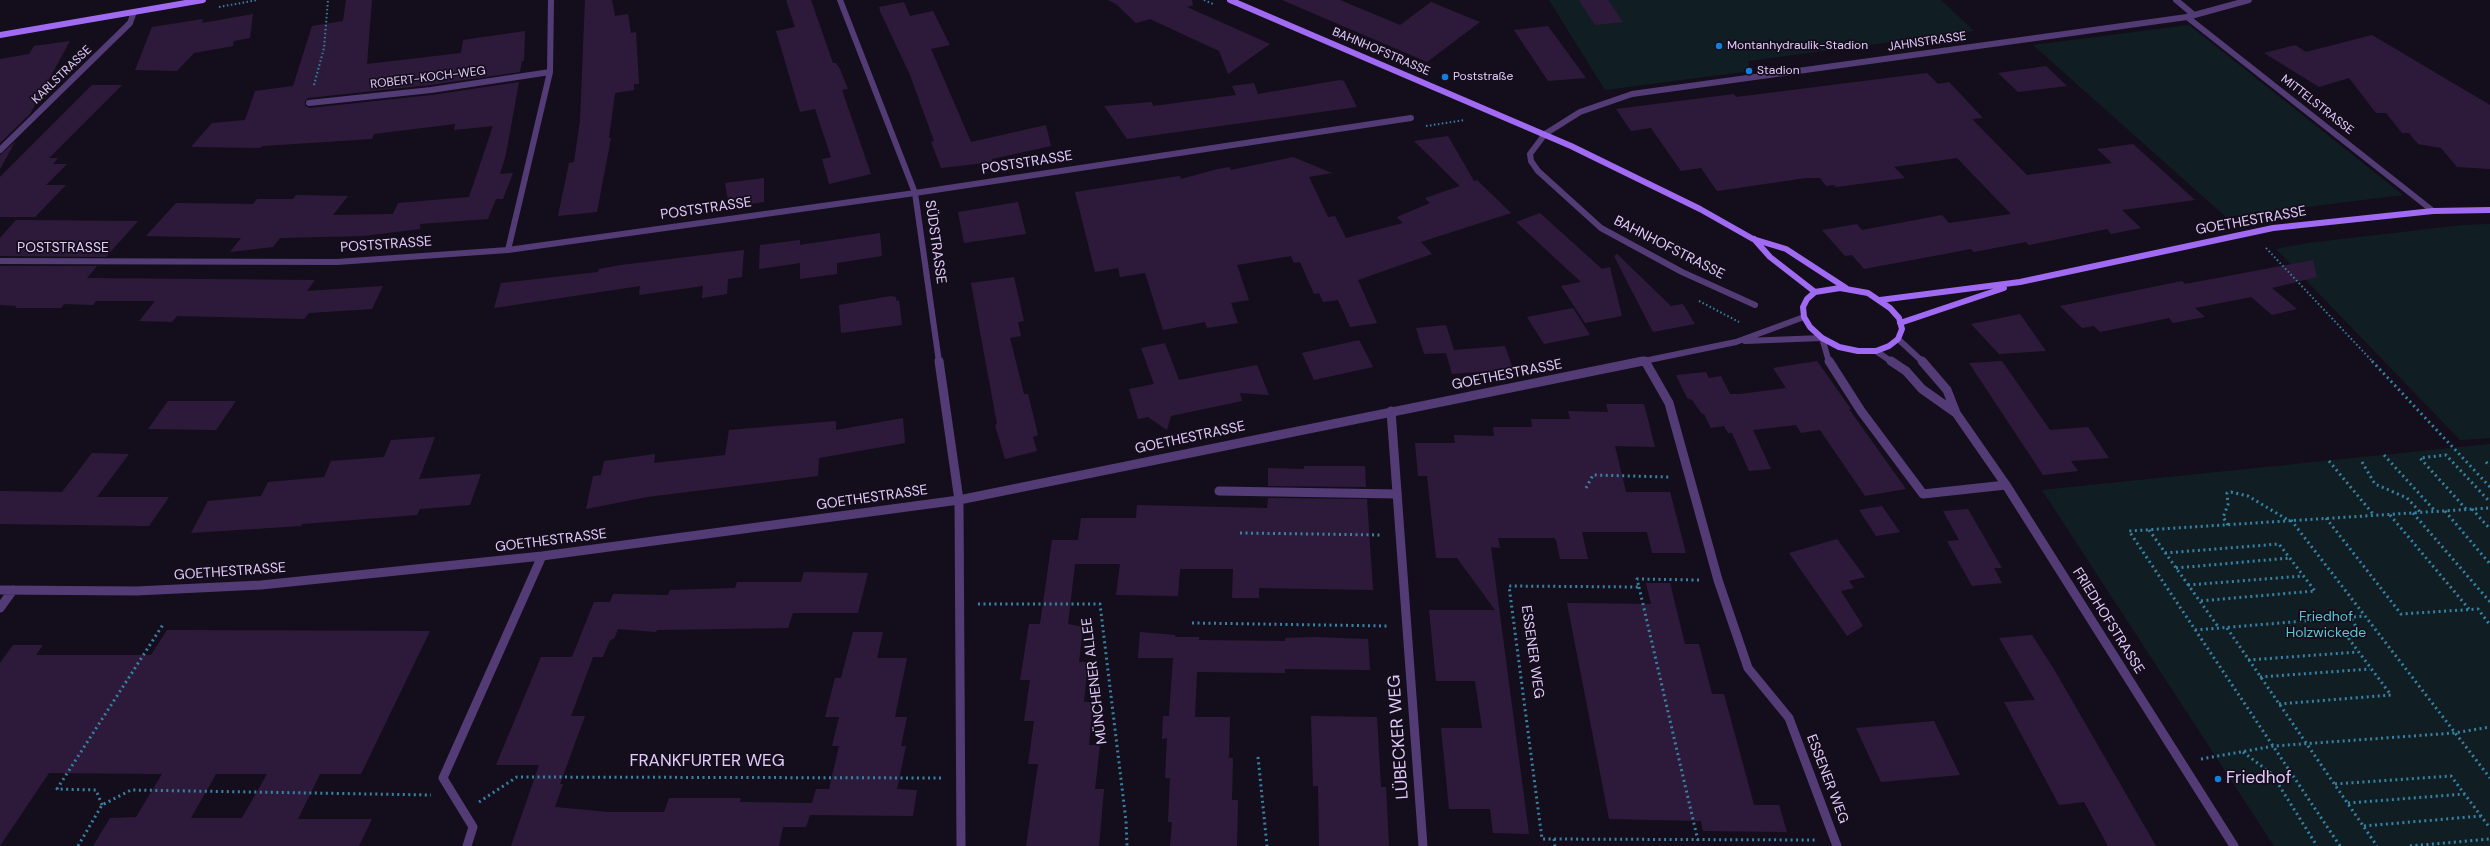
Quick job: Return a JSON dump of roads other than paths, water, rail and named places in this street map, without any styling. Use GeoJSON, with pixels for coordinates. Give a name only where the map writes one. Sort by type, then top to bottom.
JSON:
{"type":"FeatureCollection","features":[{"type":"Feature","properties":{"kind":"main road"},"geometry":{"type":"LineString","coordinates":[[0,35],[203,0]]}},
{"type":"Feature","properties":{"kind":"main road","name":"BAHNHOFSTRASSE"},"geometry":{"type":"LineString","coordinates":[[1230,0],[1545,134],[1700,209],[1753,239],[1786,249],[1846,288]]}},
{"type":"Feature","properties":{"kind":"main road","name":"GOETHESTRASSE"},"geometry":{"type":"LineString","coordinates":[[1880,300],[2020,282],[2273,228],[2433,211],[2490,210]]}},
{"type":"Feature","properties":{"kind":"main road","name":"BAHNHOFSTRASSE"},"geometry":{"type":"LineString","coordinates":[[1753,239],[1770,257],[1815,292]]}},
{"type":"Feature","properties":{"kind":"main road","name":"GOETHESTRASSE"},"geometry":{"type":"LineString","coordinates":[[1900,323],[2020,282]]}},
{"type":"Feature","properties":{"kind":"main road"},"geometry":{"type":"LineString","coordinates":[[1804,317],[1803,307],[1807,299],[1815,292],[1827,289],[1846,288],[1868,293],[1890,308],[1900,323],[1902,329],[1898,338],[1889,346],[1876,351]]}},
{"type":"Feature","properties":{"kind":"main road","name":"GOETHESTRASSE"},"geometry":{"type":"LineString","coordinates":[[1804,317],[1810,327],[1822,338],[1845,348],[1876,351]]}},
{"type":"Feature","properties":{"kind":"street"},"geometry":{"type":"LineString","coordinates":[[508,250],[550,72],[551,0]]}},
{"type":"Feature","properties":{"kind":"street","name":"SÜDSTRASSE"},"geometry":{"type":"LineString","coordinates":[[840,0],[915,193],[959,500]]}},
{"type":"Feature","properties":{"kind":"street","name":"MITTELSTRASSE"},"geometry":{"type":"LineString","coordinates":[[2176,0],[2191,16],[2433,211]]}},
{"type":"Feature","properties":{"kind":"street","name":"JAHNSTRASSE"},"geometry":{"type":"LineString","coordinates":[[1545,134],[1580,112],[1632,94],[2191,16],[2249,0]]}},
{"type":"Feature","properties":{"kind":"street","name":"KARLSTRASSE"},"geometry":{"type":"LineString","coordinates":[[0,150],[130,23],[134,12]]}},
{"type":"Feature","properties":{"kind":"street","name":"ROBERT-KOCH-WEG"},"geometry":{"type":"LineString","coordinates":[[309,103],[431,90],[550,72]]}},
{"type":"Feature","properties":{"kind":"street","name":"POSTSTRASSE"},"geometry":{"type":"LineString","coordinates":[[0,261],[337,262],[508,250],[915,193],[1411,118]]}},
{"type":"Feature","properties":{"kind":"street","name":"BAHNHOFSTRASSE"},"geometry":{"type":"LineString","coordinates":[[1545,134],[1530,154],[1531,161],[1538,171],[1601,228],[1682,272],[1755,305]]}},
{"type":"Feature","properties":{"kind":"street","name":"GOETHESTRASSE"},"geometry":{"type":"LineString","coordinates":[[0,590],[136,591],[261,585],[542,556],[959,500],[1736,342],[1804,317]]}},
{"type":"Feature","properties":{"kind":"street"},"geometry":{"type":"LineString","coordinates":[[1822,338],[1828,360],[1861,411],[1923,494],[2006,485]]}},
{"type":"Feature","properties":{"kind":"street","name":"GOETHESTRASSE"},"geometry":{"type":"LineString","coordinates":[[1736,342],[1822,338]]}},
{"type":"Feature","properties":{"kind":"street","name":"FRIEDHOFSTRASSE"},"geometry":{"type":"LineString","coordinates":[[1898,338],[1929,367],[1947,390],[1956,413],[2006,485],[2234,846]]}},
{"type":"Feature","properties":{"kind":"street","name":"FRIEDHOFSTRASSE"},"geometry":{"type":"LineString","coordinates":[[1876,351],[1906,371],[1922,389],[1956,413]]}},
{"type":"Feature","properties":{"kind":"street","name":"ESSENER WEG"},"geometry":{"type":"LineString","coordinates":[[1645,361],[1669,403],[1688,477],[1718,580],[1748,668],[1789,718],[1836,843]]}},
{"type":"Feature","properties":{"kind":"street","name":"LÜBECKER WEG"},"geometry":{"type":"LineString","coordinates":[[1391,411],[1423,846]]}},
{"type":"Feature","properties":{"kind":"street"},"geometry":{"type":"LineString","coordinates":[[1219,492],[1397,494]]}},
{"type":"Feature","properties":{"kind":"street"},"geometry":{"type":"LineString","coordinates":[[959,500],[961,846]]}},
{"type":"Feature","properties":{"kind":"street"},"geometry":{"type":"LineString","coordinates":[[466,846],[473,827],[452,795],[443,778],[542,556]]}},
{"type":"Feature","properties":{"kind":"street"},"geometry":{"type":"LineString","coordinates":[[0,608],[13,590]]}},
{"type":"Feature","properties":{"kind":"place","name":"Montanhydraulik-Stadion"},"geometry":{"type":"Point","coordinates":[1719,46]}},
{"type":"Feature","properties":{"kind":"place","name":"Stadion"},"geometry":{"type":"Point","coordinates":[1749,71]}},
{"type":"Feature","properties":{"kind":"place","name":"Poststraße"},"geometry":{"type":"Point","coordinates":[1445,77]}},
{"type":"Feature","properties":{"kind":"place","name":"Friedhof"},"geometry":{"type":"Point","coordinates":[2218,779]}},
{"type":"Feature","properties":{"kind":"park label","name":"Friedhof Holzwickede"},"geometry":{"type":"Point","coordinates":[2326,626]}}]}
